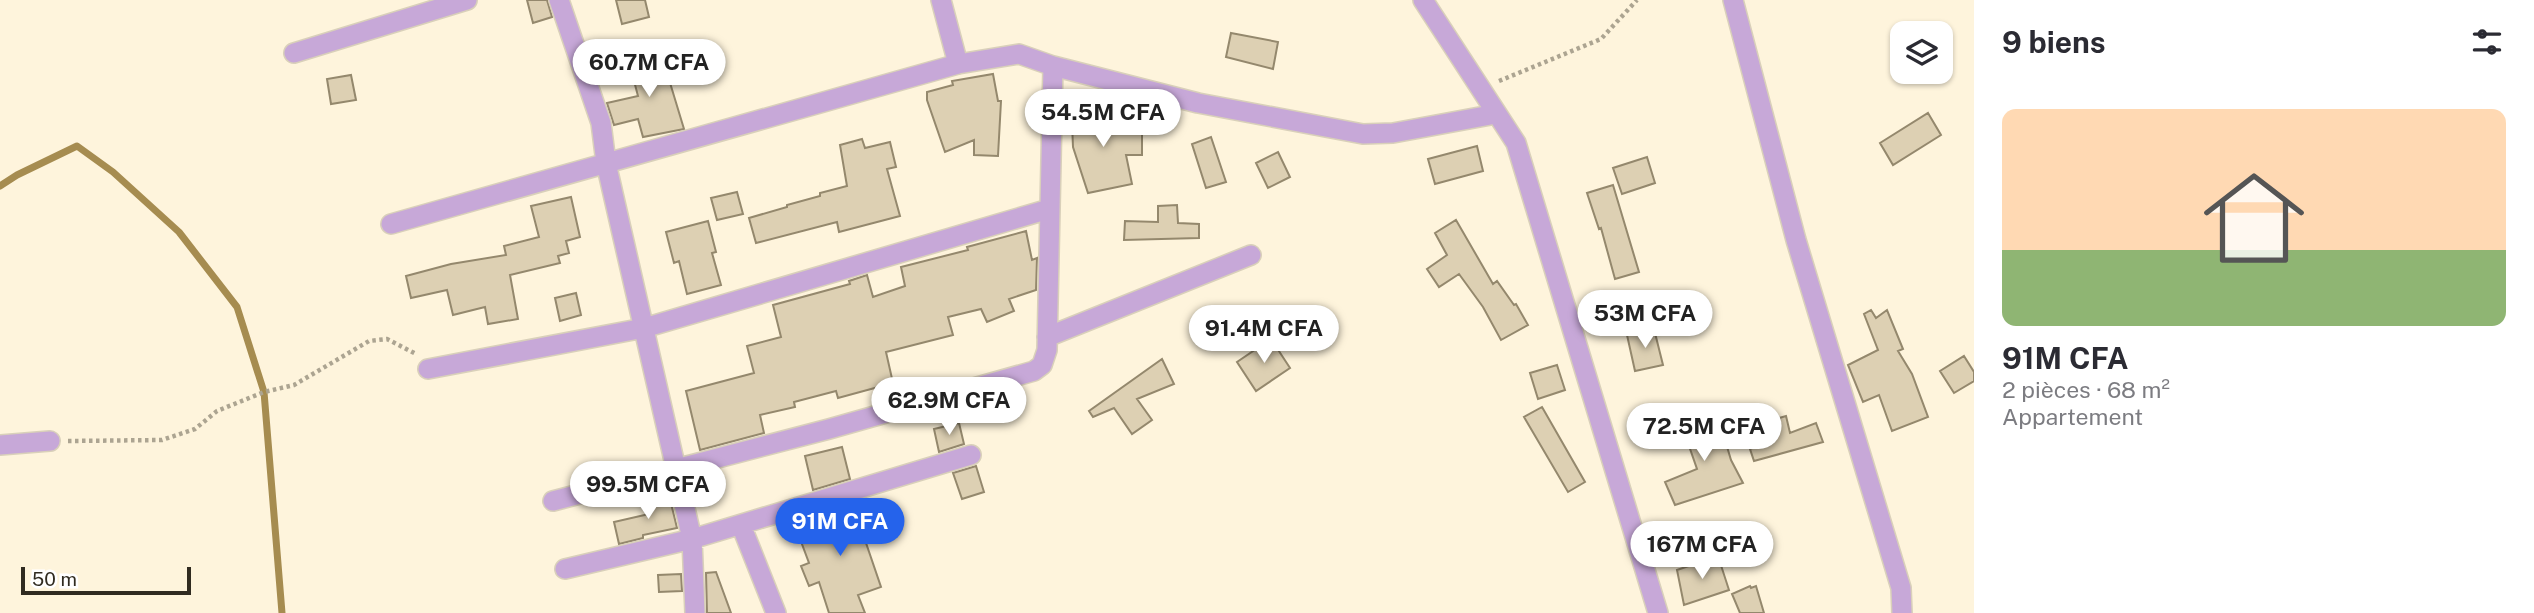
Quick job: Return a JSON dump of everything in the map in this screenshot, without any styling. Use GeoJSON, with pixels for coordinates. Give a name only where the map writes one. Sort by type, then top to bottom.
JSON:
{"type":"FeatureCollection","features":[{"type":"Feature","properties":{"kind":"street"},"geometry":{"type":"LineString","coordinates":[[293,53],[467,0]]}},
{"type":"Feature","properties":{"kind":"street"},"geometry":{"type":"LineString","coordinates":[[559,0],[601,123],[606,163],[692,539],[695,613]]}},
{"type":"Feature","properties":{"kind":"street"},"geometry":{"type":"LineString","coordinates":[[941,0],[958,64]]}},
{"type":"Feature","properties":{"kind":"street"},"geometry":{"type":"LineString","coordinates":[[1423,0],[1510,133],[1520,155],[1658,613]]}},
{"type":"Feature","properties":{"kind":"street"},"geometry":{"type":"LineString","coordinates":[[1733,0],[1796,240],[1901,589],[1902,613]]}},
{"type":"Feature","properties":{"kind":"street"},"geometry":{"type":"LineString","coordinates":[[391,224],[958,64],[1019,54],[1053,66],[1198,103],[1363,134],[1393,133],[1496,114]]}},
{"type":"Feature","properties":{"kind":"street"},"geometry":{"type":"LineString","coordinates":[[553,501],[829,429],[1041,366],[1045,359],[1047,337],[1053,66]]}},
{"type":"Feature","properties":{"kind":"street"},"geometry":{"type":"LineString","coordinates":[[428,369],[644,328],[1049,209]]}},
{"type":"Feature","properties":{"kind":"street"},"geometry":{"type":"LineString","coordinates":[[1047,337],[1251,255]]}},
{"type":"Feature","properties":{"kind":"street"},"geometry":{"type":"LineString","coordinates":[[0,445],[50,440]]}},
{"type":"Feature","properties":{"kind":"street"},"geometry":{"type":"LineString","coordinates":[[565,569],[692,539],[971,455]]}},
{"type":"Feature","properties":{"kind":"street"},"geometry":{"type":"LineString","coordinates":[[741,525],[776,613]]}},
{"type":"Feature","properties":{"kind":"path"},"geometry":{"type":"LineString","coordinates":[[1481,88],[1601,39],[1637,0]]}},
{"type":"Feature","properties":{"kind":"path"},"geometry":{"type":"LineString","coordinates":[[50,440],[162,440],[195,429],[217,411],[264,392],[294,385],[369,341],[387,339],[415,352],[428,369]]}},
{"type":"Feature","properties":{"kind":"building"},"geometry":{"type":"Polygon","coordinates":[[[527,0],[547,0],[552,17],[533,23],[527,0]]]}},
{"type":"Feature","properties":{"kind":"building"},"geometry":{"type":"Polygon","coordinates":[[[616,0],[645,0],[649,17],[622,24],[616,0]]]}},
{"type":"Feature","properties":{"kind":"building"},"geometry":{"type":"Polygon","coordinates":[[[1231,33],[1278,42],[1273,69],[1226,57],[1231,33]]]}},
{"type":"Feature","properties":{"kind":"building"},"geometry":{"type":"Polygon","coordinates":[[[661,53],[684,129],[643,137],[638,119],[614,125],[607,103],[638,96],[629,62],[661,53]]]}},
{"type":"Feature","properties":{"kind":"building"},"geometry":{"type":"Polygon","coordinates":[[[993,74],[998,101],[1001,101],[998,156],[974,155],[974,140],[945,152],[927,100],[927,92],[953,85],[952,81],[993,74]]]}},
{"type":"Feature","properties":{"kind":"building"},"geometry":{"type":"Polygon","coordinates":[[[351,75],[356,100],[331,104],[327,79],[351,75]]]}},
{"type":"Feature","properties":{"kind":"building"},"geometry":{"type":"Polygon","coordinates":[[[1089,98],[1090,127],[1142,125],[1142,155],[1126,155],[1132,184],[1088,193],[1073,147],[1071,99],[1089,98]]]}},
{"type":"Feature","properties":{"kind":"building"},"geometry":{"type":"Polygon","coordinates":[[[1928,113],[1941,135],[1893,165],[1880,143],[1928,113]]]}},
{"type":"Feature","properties":{"kind":"building"},"geometry":{"type":"Polygon","coordinates":[[[1211,137],[1226,182],[1206,188],[1192,144],[1211,137]]]}},
{"type":"Feature","properties":{"kind":"building"},"geometry":{"type":"Polygon","coordinates":[[[862,139],[865,148],[890,142],[896,167],[887,169],[900,216],[839,232],[837,222],[756,243],[749,218],[847,186],[840,145],[862,139]]]}},
{"type":"Feature","properties":{"kind":"building"},"geometry":{"type":"Polygon","coordinates":[[[1477,146],[1483,171],[1435,184],[1428,159],[1477,146]]]}},
{"type":"Feature","properties":{"kind":"building"},"geometry":{"type":"Polygon","coordinates":[[[1278,152],[1290,177],[1268,188],[1256,163],[1278,152]]]}},
{"type":"Feature","properties":{"kind":"building"},"geometry":{"type":"Polygon","coordinates":[[[1647,157],[1655,183],[1622,194],[1613,168],[1647,157]]]}},
{"type":"Feature","properties":{"kind":"building"},"geometry":{"type":"Polygon","coordinates":[[[1613,185],[1639,272],[1615,279],[1601,228],[1599,229],[1587,193],[1613,185]]]}},
{"type":"Feature","properties":{"kind":"building"},"geometry":{"type":"Polygon","coordinates":[[[737,192],[743,214],[717,220],[711,198],[737,192]]]}},
{"type":"Feature","properties":{"kind":"building"},"geometry":{"type":"Polygon","coordinates":[[[571,197],[580,237],[566,241],[569,253],[558,256],[560,263],[510,275],[518,319],[488,324],[485,307],[453,315],[447,290],[411,298],[406,276],[451,264],[506,255],[504,246],[539,237],[531,206],[571,197]]]}},
{"type":"Feature","properties":{"kind":"building"},"geometry":{"type":"Polygon","coordinates":[[[1177,205],[1178,223],[1199,224],[1199,238],[1124,240],[1125,221],[1158,222],[1158,206],[1177,205]]]}},
{"type":"Feature","properties":{"kind":"building"},"geometry":{"type":"Polygon","coordinates":[[[1456,220],[1493,284],[1497,281],[1514,305],[1516,304],[1528,325],[1501,340],[1483,307],[1459,274],[1439,287],[1427,269],[1447,255],[1435,233],[1456,220]]]}},
{"type":"Feature","properties":{"kind":"building"},"geometry":{"type":"Polygon","coordinates":[[[708,221],[716,252],[712,253],[721,285],[687,294],[679,261],[674,263],[666,232],[708,221]]]}},
{"type":"Feature","properties":{"kind":"building"},"geometry":{"type":"Polygon","coordinates":[[[1026,231],[1032,260],[1037,258],[1036,290],[1009,299],[1014,311],[987,322],[981,309],[948,317],[953,335],[886,352],[893,383],[838,398],[836,391],[794,402],[795,407],[760,415],[764,433],[700,450],[686,391],[754,373],[747,346],[781,337],[773,305],[850,284],[849,281],[867,275],[873,297],[905,286],[901,267],[968,250],[967,247],[1026,231]]]}},
{"type":"Feature","properties":{"kind":"building"},"geometry":{"type":"Polygon","coordinates":[[[576,293],[581,315],[560,321],[555,298],[576,293]]]}},
{"type":"Feature","properties":{"kind":"building"},"geometry":{"type":"Polygon","coordinates":[[[1871,310],[1876,318],[1887,310],[1903,349],[1898,351],[1912,374],[1928,417],[1892,431],[1879,395],[1863,402],[1848,365],[1878,350],[1864,314],[1871,310]]]}},
{"type":"Feature","properties":{"kind":"building"},"geometry":{"type":"Polygon","coordinates":[[[1654,329],[1663,365],[1635,371],[1627,335],[1654,329]]]}},
{"type":"Feature","properties":{"kind":"building"},"geometry":{"type":"Polygon","coordinates":[[[1271,339],[1290,368],[1256,391],[1237,362],[1271,339]]]}},
{"type":"Feature","properties":{"kind":"building"},"geometry":{"type":"Polygon","coordinates":[[[1964,356],[1974,372],[1974,381],[1954,393],[1940,371],[1964,356]]]}},
{"type":"Feature","properties":{"kind":"building"},"geometry":{"type":"Polygon","coordinates":[[[1162,359],[1174,384],[1137,399],[1152,420],[1132,434],[1114,408],[1093,417],[1089,411],[1162,359]]]}},
{"type":"Feature","properties":{"kind":"building"},"geometry":{"type":"Polygon","coordinates":[[[1557,365],[1565,390],[1538,399],[1530,373],[1557,365]]]}},
{"type":"Feature","properties":{"kind":"building"},"geometry":{"type":"Polygon","coordinates":[[[1542,407],[1585,482],[1568,492],[1524,417],[1542,407]]]}},
{"type":"Feature","properties":{"kind":"building"},"geometry":{"type":"Polygon","coordinates":[[[1698,410],[1714,436],[1723,433],[1731,460],[1743,483],[1675,505],[1665,482],[1697,469],[1679,417],[1698,410]]]}},
{"type":"Feature","properties":{"kind":"building"},"geometry":{"type":"Polygon","coordinates":[[[1786,416],[1790,433],[1816,423],[1823,442],[1754,461],[1750,449],[1774,439],[1769,421],[1786,416]]]}},
{"type":"Feature","properties":{"kind":"building"},"geometry":{"type":"Polygon","coordinates":[[[959,423],[964,444],[939,452],[934,429],[959,423]]]}},
{"type":"Feature","properties":{"kind":"building"},"geometry":{"type":"Polygon","coordinates":[[[842,447],[850,479],[813,490],[805,456],[842,447]]]}},
{"type":"Feature","properties":{"kind":"building"},"geometry":{"type":"Polygon","coordinates":[[[976,466],[984,492],[962,499],[953,473],[976,466]]]}},
{"type":"Feature","properties":{"kind":"building"},"geometry":{"type":"Polygon","coordinates":[[[669,495],[677,528],[643,535],[643,538],[619,544],[614,522],[649,514],[646,500],[669,495]]]}},
{"type":"Feature","properties":{"kind":"building"},"geometry":{"type":"Polygon","coordinates":[[[856,502],[857,506],[861,504],[872,534],[864,537],[881,587],[858,595],[865,613],[829,613],[819,582],[809,586],[801,566],[809,563],[796,528],[821,519],[819,513],[856,502]]]}},
{"type":"Feature","properties":{"kind":"building"},"geometry":{"type":"Polygon","coordinates":[[[1743,524],[1751,548],[1722,558],[1714,534],[1743,524]]]}},
{"type":"Feature","properties":{"kind":"building"},"geometry":{"type":"Polygon","coordinates":[[[1718,556],[1729,590],[1684,605],[1677,570],[1718,556]]]}},
{"type":"Feature","properties":{"kind":"building"},"geometry":{"type":"Polygon","coordinates":[[[716,572],[731,613],[707,613],[706,573],[716,572]]]}},
{"type":"Feature","properties":{"kind":"building"},"geometry":{"type":"Polygon","coordinates":[[[681,574],[682,591],[659,592],[658,575],[681,574]]]}},
{"type":"Feature","properties":{"kind":"building"},"geometry":{"type":"Polygon","coordinates":[[[1756,586],[1764,613],[1740,613],[1732,594],[1756,586]]]}},
{"type":"Feature","properties":{"kind":"waterway"},"geometry":{"type":"LineString","coordinates":[[0,186],[77,146],[113,172],[179,232],[237,307],[264,392],[282,613]]}}]}
